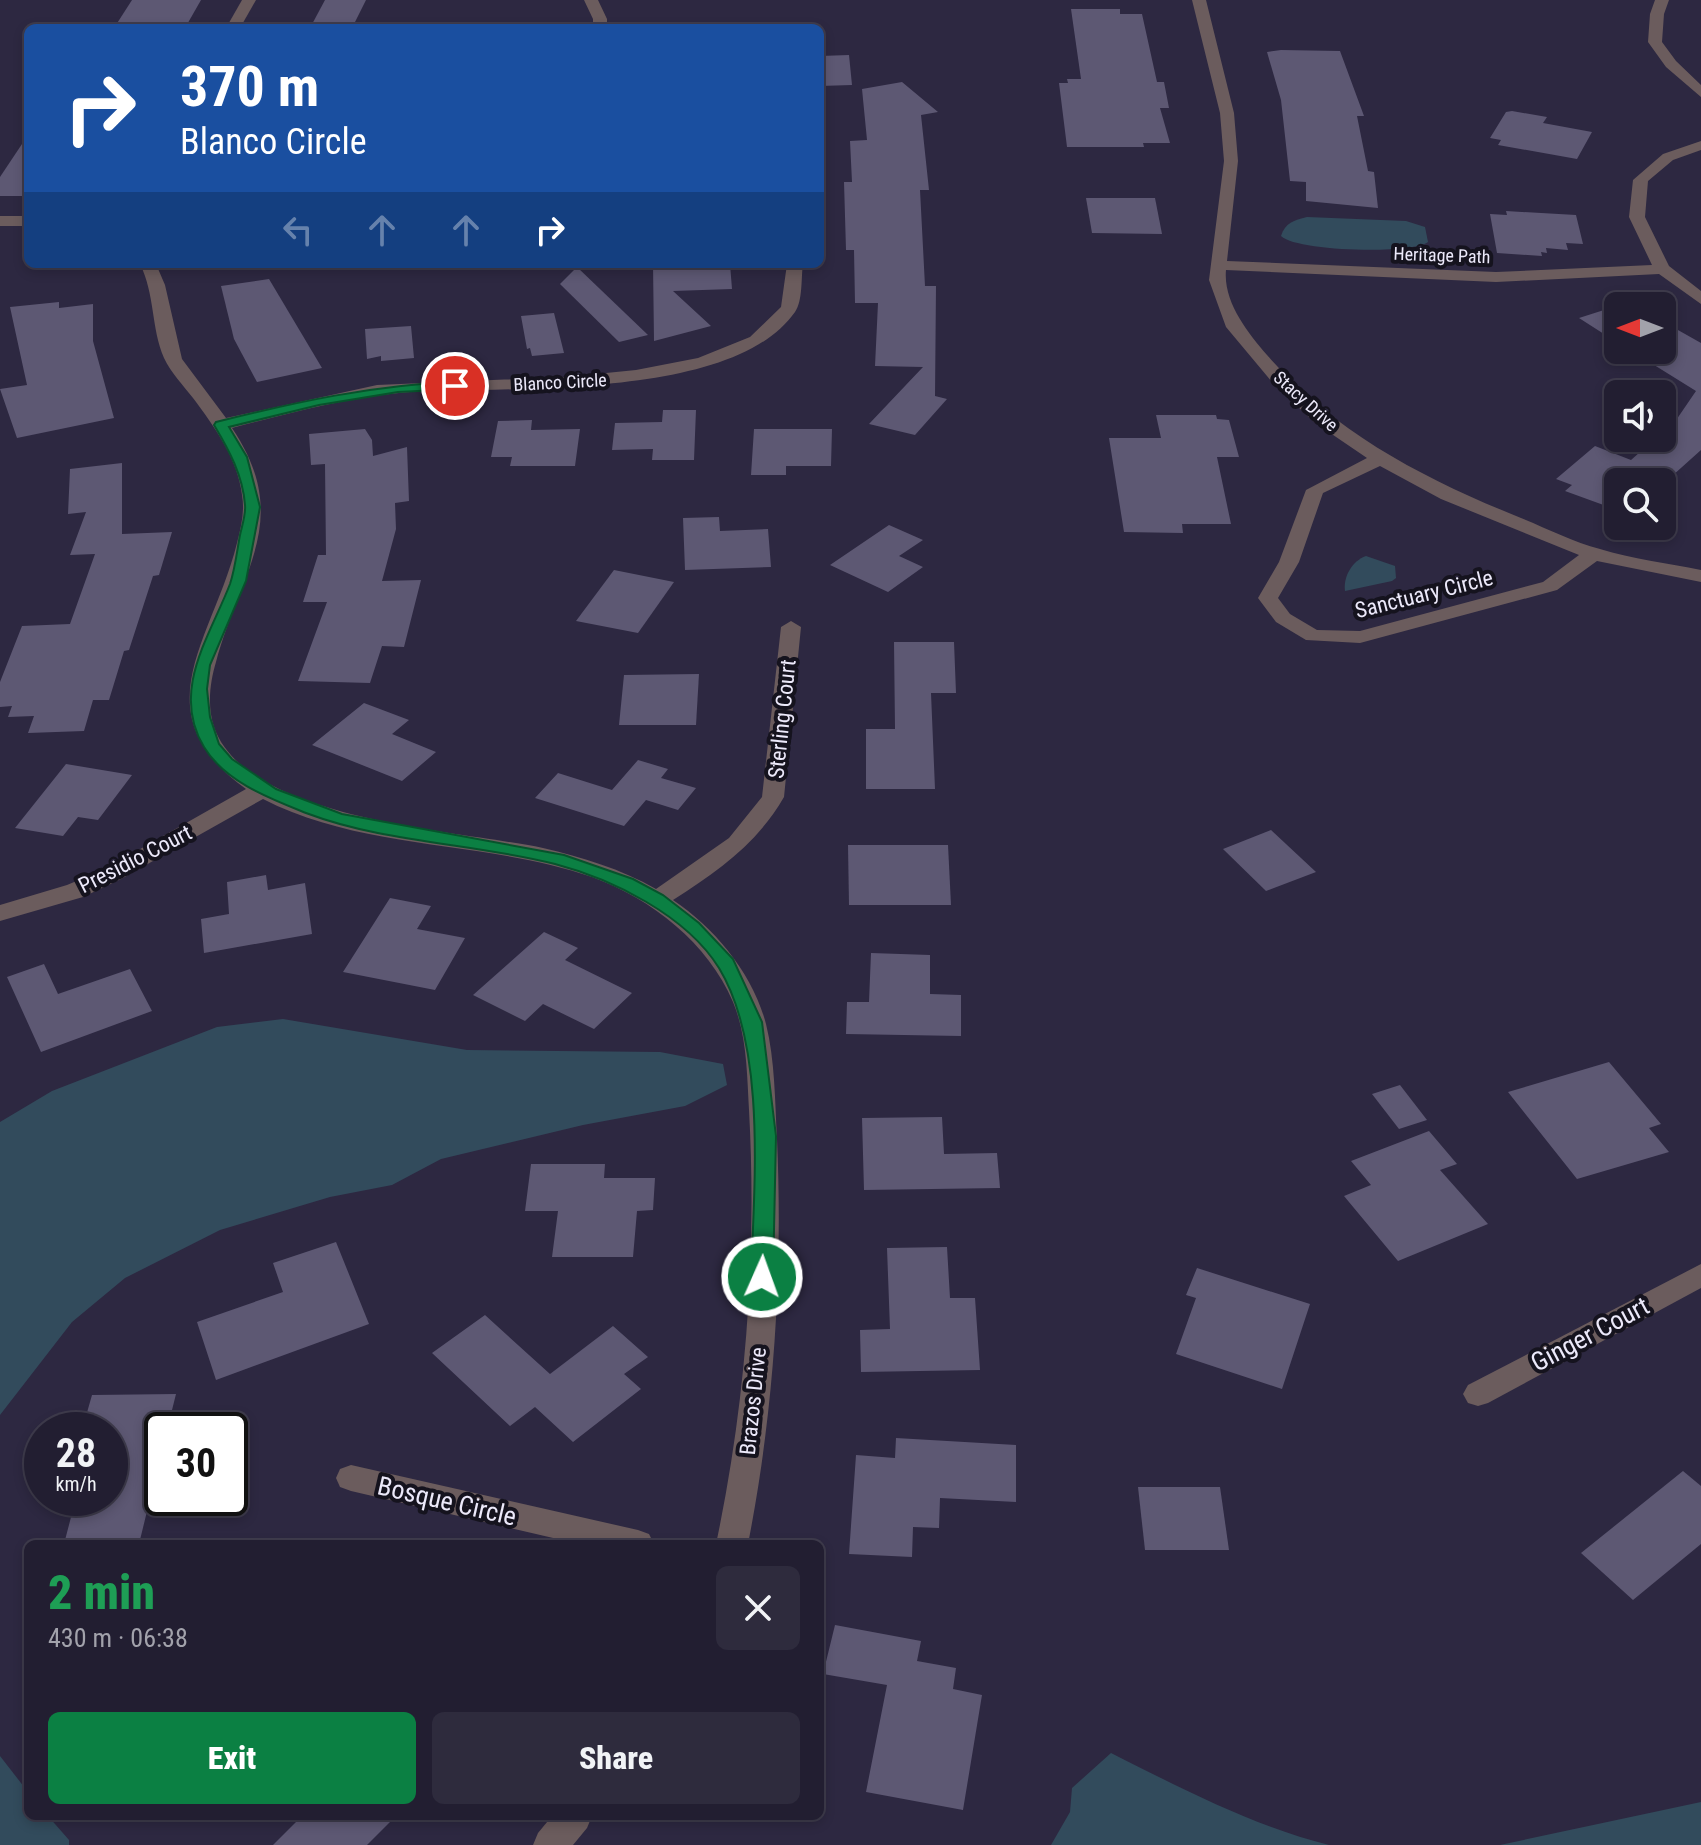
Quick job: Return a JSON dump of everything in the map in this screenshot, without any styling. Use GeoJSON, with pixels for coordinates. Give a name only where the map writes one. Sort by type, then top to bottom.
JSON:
{"type":"FeatureCollection","features":[{"type":"Feature","properties":{"kind":"street"},"geometry":{"type":"LineString","coordinates":[[235,24],[249,0]]}},
{"type":"Feature","properties":{"kind":"street"},"geometry":{"type":"LineString","coordinates":[[591,0],[600,24]]}},
{"type":"Feature","properties":{"kind":"street","name":"Stacy Drive"},"geometry":{"type":"LineString","coordinates":[[1199,0],[1227,113],[1231,161],[1217,280],[1234,327],[1278,378],[1320,418],[1380,459],[1448,495],[1593,554],[1701,576]]}},
{"type":"Feature","properties":{"kind":"street"},"geometry":{"type":"LineString","coordinates":[[1662,0],[1657,14],[1655,42],[1671,64],[1701,93]]}},
{"type":"Feature","properties":{"kind":"street"},"geometry":{"type":"LineString","coordinates":[[1701,145],[1668,157],[1641,180],[1637,217],[1662,269],[1701,299]]}},
{"type":"Feature","properties":{"kind":"street"},"geometry":{"type":"LineString","coordinates":[[0,221],[24,221]]}},
{"type":"Feature","properties":{"kind":"street","name":"Heritage Path"},"geometry":{"type":"LineString","coordinates":[[1219,265],[1505,277],[1621,274],[1662,269]]}},
{"type":"Feature","properties":{"kind":"street","name":"Brazos Drive"},"geometry":{"type":"LineString","coordinates":[[151,268],[156,276],[171,355],[240,457],[253,507],[238,581],[202,665],[199,689],[202,717],[211,746],[226,763],[263,789],[339,819],[558,859],[627,883],[657,899],[692,927],[726,964],[732,975],[753,1022],[766,1136],[760,1362],[733,1540]]}},
{"type":"Feature","properties":{"kind":"street","name":"Blanco Circle"},"geometry":{"type":"LineString","coordinates":[[221,425],[319,401],[398,388],[604,381],[708,361],[755,340],[774,327],[796,293],[795,268]]}},
{"type":"Feature","properties":{"kind":"street","name":"Sanctuary Circle"},"geometry":{"type":"LineString","coordinates":[[1380,459],[1315,490],[1289,562],[1268,598],[1283,618],[1313,636],[1360,637],[1550,586],[1593,554]]}},
{"type":"Feature","properties":{"kind":"street","name":"Sterling Court"},"geometry":{"type":"LineString","coordinates":[[657,899],[748,835],[773,797],[791,627]]}},
{"type":"Feature","properties":{"kind":"street","name":"Presidio Court"},"geometry":{"type":"LineString","coordinates":[[0,913],[75,891],[113,874],[263,789]]}},
{"type":"Feature","properties":{"kind":"street","name":"Ginger Court"},"geometry":{"type":"LineString","coordinates":[[1478,1394],[1701,1275]]}},
{"type":"Feature","properties":{"kind":"street","name":"Bosque Circle"},"geometry":{"type":"LineString","coordinates":[[351,1478],[621,1540]]}},
{"type":"Feature","properties":{"kind":"street"},"geometry":{"type":"LineString","coordinates":[[550,1845],[572,1820]]}},
{"type":"Feature","properties":{"kind":"water"},"geometry":{"type":"Polygon","coordinates":[[[1307,217],[1406,221],[1425,227],[1428,242],[1399,249],[1353,250],[1307,245],[1281,236],[1291,223],[1307,217]]]}},
{"type":"Feature","properties":{"kind":"water"},"geometry":{"type":"Polygon","coordinates":[[[1366,556],[1395,566],[1396,578],[1345,591],[1345,580],[1350,570],[1366,556]]]}},
{"type":"Feature","properties":{"kind":"water"},"geometry":{"type":"Polygon","coordinates":[[[283,1019],[467,1050],[660,1052],[723,1064],[727,1085],[685,1106],[583,1125],[441,1159],[392,1185],[330,1197],[220,1230],[125,1278],[72,1322],[0,1415],[0,1122],[52,1091],[217,1027],[283,1019]]]}},
{"type":"Feature","properties":{"kind":"water"},"geometry":{"type":"Polygon","coordinates":[[[1111,1753],[1245,1817],[1329,1845],[1051,1845],[1070,1812],[1072,1788],[1111,1753]]]}},
{"type":"Feature","properties":{"kind":"water"},"geometry":{"type":"Polygon","coordinates":[[[0,1756],[24,1787],[24,1820],[52,1820],[69,1840],[69,1845],[0,1845],[0,1756]]]}},
{"type":"Feature","properties":{"kind":"water"},"geometry":{"type":"Polygon","coordinates":[[[1701,1802],[1701,1845],[1500,1845],[1701,1802]]]}},
{"type":"Feature","properties":{"kind":"building"},"geometry":{"type":"Polygon","coordinates":[[[132,0],[201,0],[187,24],[117,24],[132,0]]]}},
{"type":"Feature","properties":{"kind":"building"},"geometry":{"type":"Polygon","coordinates":[[[325,0],[366,0],[354,24],[312,24],[325,0]]]}},
{"type":"Feature","properties":{"kind":"building"},"geometry":{"type":"Polygon","coordinates":[[[1071,9],[1120,9],[1120,14],[1142,14],[1157,82],[1164,82],[1169,108],[1160,108],[1170,143],[1143,143],[1144,147],[1067,147],[1059,83],[1068,83],[1067,79],[1081,79],[1071,9]]]}},
{"type":"Feature","properties":{"kind":"building"},"geometry":{"type":"Polygon","coordinates":[[[1340,51],[1364,116],[1357,116],[1368,171],[1374,172],[1378,208],[1306,201],[1306,182],[1290,181],[1281,100],[1267,52],[1340,51]]]}},
{"type":"Feature","properties":{"kind":"building"},"geometry":{"type":"Polygon","coordinates":[[[849,55],[852,85],[824,86],[824,56],[849,55]]]}},
{"type":"Feature","properties":{"kind":"building"},"geometry":{"type":"Polygon","coordinates":[[[902,82],[938,112],[921,115],[929,190],[920,190],[925,286],[936,286],[935,396],[947,399],[915,435],[869,424],[923,367],[875,366],[878,303],[855,303],[854,250],[846,250],[844,182],[852,182],[850,141],[867,140],[862,89],[902,82]]]}},
{"type":"Feature","properties":{"kind":"building"},"geometry":{"type":"Polygon","coordinates":[[[1506,112],[1547,117],[1543,123],[1592,132],[1577,159],[1498,145],[1501,140],[1490,138],[1506,112]]]}},
{"type":"Feature","properties":{"kind":"building"},"geometry":{"type":"Polygon","coordinates":[[[24,141],[24,196],[0,196],[0,177],[24,141]]]}},
{"type":"Feature","properties":{"kind":"building"},"geometry":{"type":"Polygon","coordinates":[[[1086,198],[1155,198],[1162,234],[1092,233],[1086,198]]]}},
{"type":"Feature","properties":{"kind":"building"},"geometry":{"type":"Polygon","coordinates":[[[1506,211],[1576,215],[1583,244],[1566,243],[1568,250],[1546,248],[1547,253],[1541,252],[1542,256],[1497,253],[1490,214],[1507,215],[1506,211]]]}},
{"type":"Feature","properties":{"kind":"building"},"geometry":{"type":"Polygon","coordinates":[[[578,268],[648,335],[619,342],[560,284],[578,268]]]}},
{"type":"Feature","properties":{"kind":"building"},"geometry":{"type":"Polygon","coordinates":[[[653,268],[730,268],[732,289],[673,291],[711,326],[654,341],[653,268]]]}},
{"type":"Feature","properties":{"kind":"building"},"geometry":{"type":"Polygon","coordinates":[[[269,279],[322,368],[257,382],[234,339],[221,286],[269,279]]]}},
{"type":"Feature","properties":{"kind":"building"},"geometry":{"type":"Polygon","coordinates":[[[59,302],[59,308],[93,304],[93,341],[114,418],[17,438],[0,389],[27,385],[10,307],[59,302]]]}},
{"type":"Feature","properties":{"kind":"building"},"geometry":{"type":"Polygon","coordinates":[[[1604,310],[1604,334],[1579,318],[1604,310]]]}},
{"type":"Feature","properties":{"kind":"building"},"geometry":{"type":"Polygon","coordinates":[[[554,313],[564,353],[532,356],[530,348],[527,349],[521,316],[554,313]]]}},
{"type":"Feature","properties":{"kind":"building"},"geometry":{"type":"Polygon","coordinates":[[[411,326],[414,358],[381,361],[381,356],[367,359],[365,329],[411,326]]]}},
{"type":"Feature","properties":{"kind":"building"},"geometry":{"type":"Polygon","coordinates":[[[1676,329],[1701,343],[1701,450],[1676,472],[1676,468],[1604,468],[1604,505],[1565,491],[1572,485],[1556,479],[1595,446],[1631,460],[1640,452],[1676,452],[1676,420],[1696,391],[1653,364],[1676,364],[1676,329]]]}},
{"type":"Feature","properties":{"kind":"building"},"geometry":{"type":"Polygon","coordinates":[[[663,410],[696,410],[694,460],[652,460],[653,449],[612,450],[615,423],[662,422],[663,410]]]}},
{"type":"Feature","properties":{"kind":"building"},"geometry":{"type":"Polygon","coordinates":[[[1156,415],[1216,415],[1217,419],[1229,420],[1239,457],[1217,457],[1231,524],[1182,524],[1183,533],[1124,532],[1109,438],[1161,438],[1156,415]]]}},
{"type":"Feature","properties":{"kind":"building"},"geometry":{"type":"Polygon","coordinates":[[[532,420],[531,430],[580,429],[575,466],[510,466],[512,457],[491,457],[498,421],[532,420]]]}},
{"type":"Feature","properties":{"kind":"building"},"geometry":{"type":"Polygon","coordinates":[[[365,429],[372,440],[373,456],[407,447],[409,501],[395,503],[396,529],[382,581],[421,580],[404,647],[382,646],[370,683],[298,681],[327,602],[303,602],[318,555],[326,555],[325,464],[311,465],[309,434],[365,429]]]}},
{"type":"Feature","properties":{"kind":"building"},"geometry":{"type":"Polygon","coordinates":[[[754,429],[832,429],[831,466],[786,466],[786,475],[751,475],[754,429]]]}},
{"type":"Feature","properties":{"kind":"building"},"geometry":{"type":"Polygon","coordinates":[[[122,463],[122,534],[172,532],[159,575],[153,576],[109,700],[93,700],[84,731],[28,733],[34,716],[8,717],[12,706],[0,707],[0,682],[22,626],[70,624],[95,554],[70,555],[86,512],[68,514],[70,469],[122,463]]]}},
{"type":"Feature","properties":{"kind":"building"},"geometry":{"type":"Polygon","coordinates":[[[719,517],[720,531],[768,529],[771,567],[685,570],[683,518],[719,517]]]}},
{"type":"Feature","properties":{"kind":"building"},"geometry":{"type":"Polygon","coordinates":[[[889,525],[923,540],[899,556],[923,567],[888,592],[830,565],[889,525]]]}},
{"type":"Feature","properties":{"kind":"building"},"geometry":{"type":"Polygon","coordinates":[[[614,570],[674,582],[638,633],[576,621],[614,570]]]}},
{"type":"Feature","properties":{"kind":"building"},"geometry":{"type":"Polygon","coordinates":[[[894,642],[954,642],[956,693],[931,693],[935,789],[866,789],[866,729],[895,729],[894,642]]]}},
{"type":"Feature","properties":{"kind":"building"},"geometry":{"type":"Polygon","coordinates":[[[699,674],[696,725],[619,725],[624,675],[699,674]]]}},
{"type":"Feature","properties":{"kind":"building"},"geometry":{"type":"Polygon","coordinates":[[[364,703],[409,720],[392,734],[436,752],[402,781],[312,745],[364,703]]]}},
{"type":"Feature","properties":{"kind":"building"},"geometry":{"type":"Polygon","coordinates":[[[638,760],[668,769],[661,778],[696,788],[678,810],[646,800],[624,826],[535,798],[558,773],[612,790],[638,760]]]}},
{"type":"Feature","properties":{"kind":"building"},"geometry":{"type":"Polygon","coordinates":[[[66,764],[132,775],[98,820],[78,817],[63,836],[15,828],[66,764]]]}},
{"type":"Feature","properties":{"kind":"building"},"geometry":{"type":"Polygon","coordinates":[[[1271,830],[1316,872],[1266,891],[1223,849],[1271,830]]]}},
{"type":"Feature","properties":{"kind":"building"},"geometry":{"type":"Polygon","coordinates":[[[848,845],[948,845],[951,905],[849,905],[848,845]]]}},
{"type":"Feature","properties":{"kind":"building"},"geometry":{"type":"Polygon","coordinates":[[[266,875],[268,890],[305,883],[312,934],[204,953],[201,919],[229,914],[227,882],[266,875]]]}},
{"type":"Feature","properties":{"kind":"building"},"geometry":{"type":"Polygon","coordinates":[[[390,898],[431,906],[417,929],[465,938],[435,990],[343,972],[390,898]]]}},
{"type":"Feature","properties":{"kind":"building"},"geometry":{"type":"Polygon","coordinates":[[[544,932],[578,948],[565,960],[632,993],[594,1029],[543,1004],[525,1021],[473,995],[544,932]]]}},
{"type":"Feature","properties":{"kind":"building"},"geometry":{"type":"Polygon","coordinates":[[[871,953],[930,955],[930,994],[961,995],[961,1036],[846,1034],[847,1002],[869,1002],[871,953]]]}},
{"type":"Feature","properties":{"kind":"building"},"geometry":{"type":"Polygon","coordinates":[[[44,964],[58,994],[130,969],[152,1011],[41,1052],[7,977],[44,964]]]}},
{"type":"Feature","properties":{"kind":"building"},"geometry":{"type":"Polygon","coordinates":[[[1609,1062],[1661,1124],[1649,1128],[1669,1152],[1577,1179],[1508,1092],[1609,1062]]]}},
{"type":"Feature","properties":{"kind":"building"},"geometry":{"type":"Polygon","coordinates":[[[1400,1085],[1427,1120],[1399,1129],[1372,1094],[1400,1085]]]}},
{"type":"Feature","properties":{"kind":"building"},"geometry":{"type":"Polygon","coordinates":[[[942,1117],[944,1154],[997,1153],[1000,1188],[864,1190],[862,1118],[942,1117]]]}},
{"type":"Feature","properties":{"kind":"building"},"geometry":{"type":"Polygon","coordinates":[[[1429,1131],[1457,1164],[1440,1170],[1488,1224],[1398,1261],[1344,1196],[1371,1185],[1351,1161],[1429,1131]]]}},
{"type":"Feature","properties":{"kind":"building"},"geometry":{"type":"Polygon","coordinates":[[[531,1164],[605,1164],[604,1178],[655,1178],[653,1210],[637,1211],[633,1257],[552,1257],[558,1211],[525,1211],[531,1164]]]}},
{"type":"Feature","properties":{"kind":"building"},"geometry":{"type":"Polygon","coordinates":[[[336,1242],[369,1324],[216,1380],[197,1322],[283,1292],[273,1263],[336,1242]]]}},
{"type":"Feature","properties":{"kind":"building"},"geometry":{"type":"Polygon","coordinates":[[[947,1247],[950,1298],[975,1298],[980,1370],[861,1372],[860,1330],[890,1329],[887,1248],[947,1247]]]}},
{"type":"Feature","properties":{"kind":"building"},"geometry":{"type":"Polygon","coordinates":[[[1197,1268],[1310,1304],[1282,1389],[1176,1354],[1196,1298],[1186,1295],[1197,1268]]]}},
{"type":"Feature","properties":{"kind":"building"},"geometry":{"type":"Polygon","coordinates":[[[485,1315],[550,1374],[613,1326],[648,1357],[624,1374],[641,1389],[573,1442],[535,1407],[510,1426],[432,1353],[485,1315]]]}},
{"type":"Feature","properties":{"kind":"building"},"geometry":{"type":"Polygon","coordinates":[[[176,1394],[172,1412],[144,1412],[146,1516],[140,1540],[65,1540],[71,1516],[128,1516],[128,1412],[87,1412],[92,1395],[176,1394]]]}},
{"type":"Feature","properties":{"kind":"building"},"geometry":{"type":"Polygon","coordinates":[[[896,1438],[1016,1445],[1016,1502],[940,1498],[939,1528],[913,1527],[912,1557],[849,1554],[856,1455],[895,1458],[896,1438]]]}},
{"type":"Feature","properties":{"kind":"building"},"geometry":{"type":"Polygon","coordinates":[[[1683,1471],[1701,1486],[1701,1544],[1633,1600],[1581,1553],[1683,1471]]]}},
{"type":"Feature","properties":{"kind":"building"},"geometry":{"type":"Polygon","coordinates":[[[1138,1487],[1220,1487],[1229,1550],[1145,1550],[1138,1487]]]}},
{"type":"Feature","properties":{"kind":"building"},"geometry":{"type":"Polygon","coordinates":[[[835,1625],[921,1641],[917,1661],[956,1668],[953,1689],[982,1695],[963,1810],[866,1792],[887,1685],[824,1674],[835,1625]]]}},
{"type":"Feature","properties":{"kind":"building"},"geometry":{"type":"Polygon","coordinates":[[[298,1820],[392,1820],[367,1845],[273,1845],[298,1820]]]}},
{"type":"Feature","properties":{"kind":"route"},"geometry":{"type":"LineString","coordinates":[[455,386],[398,388],[319,401],[221,425],[240,457],[253,507],[238,581],[202,665],[199,689],[202,717],[211,746],[226,763],[270,793],[339,819],[558,859],[627,883],[657,899],[692,927],[726,964],[753,1022],[766,1136],[762,1277]]}}]}
